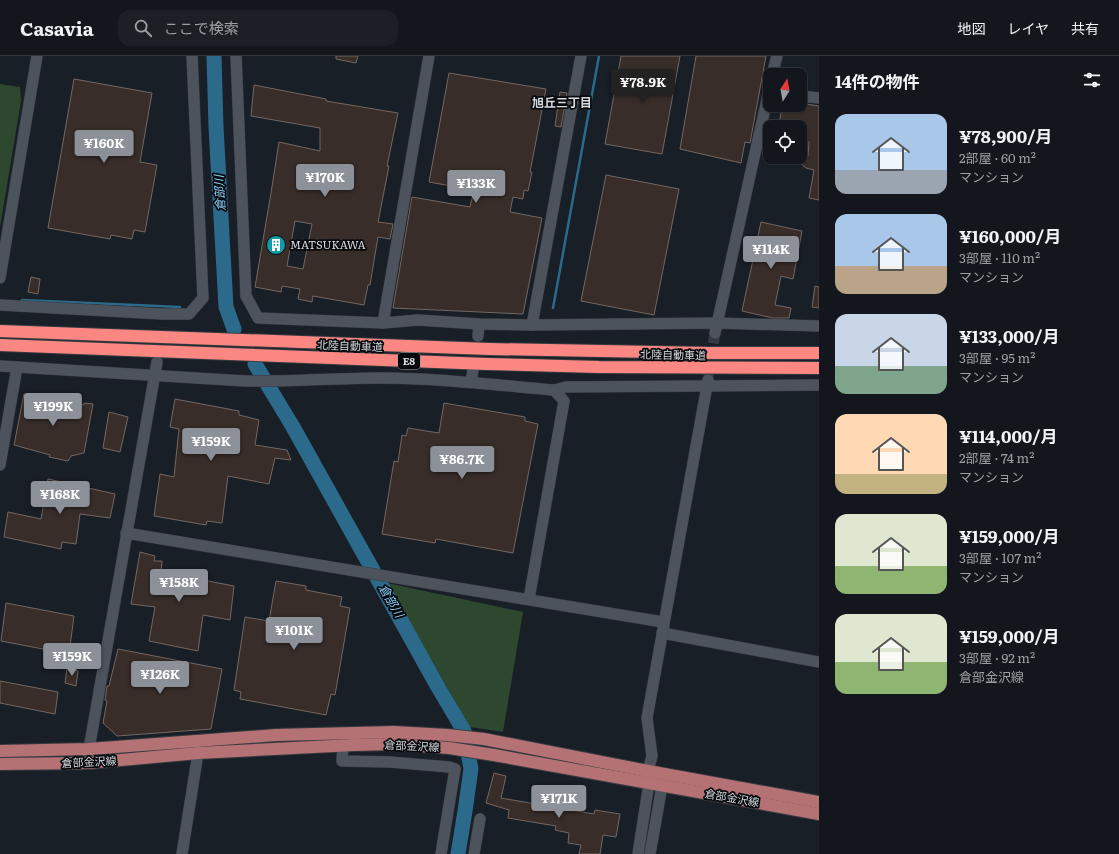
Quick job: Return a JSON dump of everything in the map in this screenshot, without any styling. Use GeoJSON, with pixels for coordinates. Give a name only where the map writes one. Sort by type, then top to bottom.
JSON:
{"type":"FeatureCollection","features":[{"type":"Feature","properties":{"kind":"highway","name":"北陸自動車道"},"geometry":{"type":"LineString","coordinates":[[0,331],[489,349],[709,353],[819,353]]}},
{"type":"Feature","properties":{"kind":"highway","name":"北陸自動車道"},"geometry":{"type":"LineString","coordinates":[[0,345],[487,364],[630,367],[819,368]]}},
{"type":"Feature","properties":{"kind":"main road","name":"倉部金沢線"},"geometry":{"type":"LineString","coordinates":[[0,751],[89,749],[276,735],[394,732],[447,735],[484,739],[819,802]]}},
{"type":"Feature","properties":{"kind":"main road","name":"倉部金沢線"},"geometry":{"type":"LineString","coordinates":[[0,764],[88,764],[198,753],[343,745],[394,744],[449,748],[486,754],[819,814]]}},
{"type":"Feature","properties":{"kind":"street"},"geometry":{"type":"LineString","coordinates":[[0,278],[38,56]]}},
{"type":"Feature","properties":{"kind":"street"},"geometry":{"type":"LineString","coordinates":[[1,302],[162,314],[189,314],[203,298],[192,56]]}},
{"type":"Feature","properties":{"kind":"street"},"geometry":{"type":"LineString","coordinates":[[236,56],[246,296],[258,318],[383,323],[418,320],[480,324],[716,328],[819,326]]}},
{"type":"Feature","properties":{"kind":"street"},"geometry":{"type":"LineString","coordinates":[[383,323],[429,56]]}},
{"type":"Feature","properties":{"kind":"street"},"geometry":{"type":"LineString","coordinates":[[532,325],[581,56]]}},
{"type":"Feature","properties":{"kind":"street"},"geometry":{"type":"LineString","coordinates":[[774,68],[777,56]]}},
{"type":"Feature","properties":{"kind":"street"},"geometry":{"type":"LineString","coordinates":[[807,97],[819,98]]}},
{"type":"Feature","properties":{"kind":"street"},"geometry":{"type":"LineString","coordinates":[[716,328],[765,112]]}},
{"type":"Feature","properties":{"kind":"street"},"geometry":{"type":"LineString","coordinates":[[478,336],[480,324]]}},
{"type":"Feature","properties":{"kind":"street"},"geometry":{"type":"LineString","coordinates":[[88,764],[89,749],[126,533],[157,362]]}},
{"type":"Feature","properties":{"kind":"street"},"geometry":{"type":"LineString","coordinates":[[0,366],[245,381],[380,378],[472,382],[554,390],[566,387],[707,383],[819,385]]}},
{"type":"Feature","properties":{"kind":"street"},"geometry":{"type":"LineString","coordinates":[[0,465],[17,366]]}},
{"type":"Feature","properties":{"kind":"street"},"geometry":{"type":"LineString","coordinates":[[472,382],[473,370]]}},
{"type":"Feature","properties":{"kind":"street"},"geometry":{"type":"LineString","coordinates":[[650,854],[655,785],[648,771],[652,756],[646,718],[707,383]]}},
{"type":"Feature","properties":{"kind":"street"},"geometry":{"type":"LineString","coordinates":[[529,599],[564,401],[554,390]]}},
{"type":"Feature","properties":{"kind":"street"},"geometry":{"type":"LineString","coordinates":[[126,533],[529,599],[819,662]]}},
{"type":"Feature","properties":{"kind":"street"},"geometry":{"type":"LineString","coordinates":[[343,745],[342,762],[390,762],[449,767],[455,769],[442,854]]}},
{"type":"Feature","properties":{"kind":"street"},"geometry":{"type":"LineString","coordinates":[[182,854],[198,753]]}},
{"type":"Feature","properties":{"kind":"street"},"geometry":{"type":"LineString","coordinates":[[638,854],[655,785]]}},
{"type":"Feature","properties":{"kind":"street"},"geometry":{"type":"LineString","coordinates":[[474,854],[480,819]]}},
{"type":"Feature","properties":{"kind":"green space"},"geometry":{"type":"Polygon","coordinates":[[[0,84],[20,87],[21,101],[0,227],[0,84]]]}},
{"type":"Feature","properties":{"kind":"green space"},"geometry":{"type":"Polygon","coordinates":[[[387,583],[523,612],[503,732],[470,727],[387,583]]]}},
{"type":"Feature","properties":{"kind":"building"},"geometry":{"type":"Polygon","coordinates":[[[336,56],[358,56],[356,63],[336,59],[336,56]]]}},
{"type":"Feature","properties":{"kind":"building"},"geometry":{"type":"Polygon","coordinates":[[[621,56],[680,56],[662,154],[605,144],[621,56]]]}},
{"type":"Feature","properties":{"kind":"building"},"geometry":{"type":"Polygon","coordinates":[[[696,56],[766,56],[750,143],[745,142],[741,163],[680,149],[696,56]]]}},
{"type":"Feature","properties":{"kind":"building"},"geometry":{"type":"Polygon","coordinates":[[[449,73],[546,89],[530,172],[532,172],[528,191],[524,190],[523,199],[513,197],[510,212],[542,218],[523,314],[393,308],[412,197],[470,207],[473,194],[456,190],[457,187],[429,182],[449,73]]]}},
{"type":"Feature","properties":{"kind":"building"},"geometry":{"type":"Polygon","coordinates":[[[74,79],[152,93],[140,162],[157,165],[145,232],[134,230],[132,239],[111,235],[110,239],[48,228],[74,79]]]}},
{"type":"Feature","properties":{"kind":"building"},"geometry":{"type":"Polygon","coordinates":[[[254,85],[326,99],[326,101],[398,113],[387,166],[389,166],[378,222],[393,224],[390,239],[378,237],[370,285],[368,285],[364,305],[313,296],[312,302],[298,299],[300,289],[282,286],[281,292],[255,287],[279,142],[320,151],[320,128],[251,116],[254,85]],[[295,221],[287,266],[303,269],[312,224],[295,221]]]}},
{"type":"Feature","properties":{"kind":"building"},"geometry":{"type":"Polygon","coordinates":[[[560,92],[567,93],[561,127],[555,126],[560,92]]]}},
{"type":"Feature","properties":{"kind":"building"},"geometry":{"type":"Polygon","coordinates":[[[807,104],[819,106],[819,200],[809,198],[814,170],[806,168],[801,164],[807,164],[809,142],[807,142],[807,120],[780,120],[781,112],[807,112],[807,104]]]}},
{"type":"Feature","properties":{"kind":"building"},"geometry":{"type":"Polygon","coordinates":[[[606,175],[679,189],[654,315],[581,301],[606,175]]]}},
{"type":"Feature","properties":{"kind":"building"},"geometry":{"type":"Polygon","coordinates":[[[761,222],[802,231],[793,279],[781,276],[775,305],[791,308],[789,318],[773,318],[742,311],[761,222]]]}},
{"type":"Feature","properties":{"kind":"building"},"geometry":{"type":"Polygon","coordinates":[[[31,277],[40,279],[38,294],[28,292],[31,277]]]}},
{"type":"Feature","properties":{"kind":"building"},"geometry":{"type":"Polygon","coordinates":[[[815,286],[819,287],[819,308],[812,307],[815,286]]]}},
{"type":"Feature","properties":{"kind":"building"},"geometry":{"type":"Polygon","coordinates":[[[24,394],[84,405],[84,403],[93,404],[84,453],[71,456],[68,461],[49,457],[50,455],[14,445],[24,394]]]}},
{"type":"Feature","properties":{"kind":"building"},"geometry":{"type":"Polygon","coordinates":[[[175,399],[239,411],[239,415],[259,420],[255,445],[287,450],[291,460],[275,458],[269,484],[228,476],[222,523],[207,521],[206,525],[154,516],[160,474],[174,477],[179,429],[170,427],[175,399]]]}},
{"type":"Feature","properties":{"kind":"building"},"geometry":{"type":"Polygon","coordinates":[[[444,403],[525,417],[525,421],[538,424],[513,553],[436,539],[435,543],[382,534],[394,461],[398,462],[402,435],[406,436],[408,428],[439,433],[444,403]]]}},
{"type":"Feature","properties":{"kind":"building"},"geometry":{"type":"Polygon","coordinates":[[[109,412],[128,417],[120,452],[103,448],[109,412]]]}},
{"type":"Feature","properties":{"kind":"building"},"geometry":{"type":"Polygon","coordinates":[[[48,479],[115,494],[110,518],[80,514],[76,544],[62,542],[61,549],[4,537],[8,512],[41,519],[48,479]]]}},
{"type":"Feature","properties":{"kind":"building"},"geometry":{"type":"Polygon","coordinates":[[[140,552],[155,556],[154,561],[162,561],[161,572],[234,586],[230,620],[203,615],[198,651],[149,641],[155,607],[131,604],[140,552]]]}},
{"type":"Feature","properties":{"kind":"building"},"geometry":{"type":"Polygon","coordinates":[[[276,581],[306,586],[306,590],[342,597],[340,606],[350,608],[335,695],[331,694],[326,715],[240,699],[241,692],[234,690],[245,617],[269,621],[276,581]]]}},
{"type":"Feature","properties":{"kind":"building"},"geometry":{"type":"Polygon","coordinates":[[[6,603],[74,616],[69,654],[1,641],[6,603]]]}},
{"type":"Feature","properties":{"kind":"building"},"geometry":{"type":"Polygon","coordinates":[[[118,649],[222,669],[211,729],[117,736],[103,723],[107,701],[105,700],[107,686],[109,686],[118,649]]]}},
{"type":"Feature","properties":{"kind":"building"},"geometry":{"type":"Polygon","coordinates":[[[67,668],[78,671],[76,686],[65,683],[67,668]]]}},
{"type":"Feature","properties":{"kind":"building"},"geometry":{"type":"Polygon","coordinates":[[[0,681],[58,692],[55,714],[0,703],[0,681]]]}},
{"type":"Feature","properties":{"kind":"building"},"geometry":{"type":"Polygon","coordinates":[[[494,773],[506,776],[501,798],[594,814],[595,810],[620,814],[616,837],[603,835],[600,854],[579,854],[581,845],[568,843],[569,833],[555,830],[556,826],[508,818],[509,810],[486,803],[494,773]]]}},
{"type":"Feature","properties":{"kind":"waterway","name":"倉部川"},"geometry":{"type":"LineString","coordinates":[[214,56],[216,127],[226,307],[234,329]]}},
{"type":"Feature","properties":{"kind":"waterway"},"geometry":{"type":"LineString","coordinates":[[553,308],[599,56]]}},
{"type":"Feature","properties":{"kind":"waterway"},"geometry":{"type":"LineString","coordinates":[[22,300],[180,307]]}},
{"type":"Feature","properties":{"kind":"waterway","name":"倉部川"},"geometry":{"type":"LineString","coordinates":[[255,364],[293,427],[464,731],[471,769],[458,854]]}},
{"type":"Feature","properties":{"kind":"tunnel"},"geometry":{"type":"LineString","coordinates":[[157,360],[161,327]]}},
{"type":"Feature","properties":{"kind":"tunnel"},"geometry":{"type":"LineString","coordinates":[[708,376],[715,333]]}},
{"type":"Feature","properties":{"kind":"place","name":"MATSUKAWA"},"geometry":{"type":"Point","coordinates":[276,245]}},
{"type":"Feature","properties":{"kind":"district","name":"旭丘三丁目"},"geometry":{"type":"Point","coordinates":[562,103]}}]}
